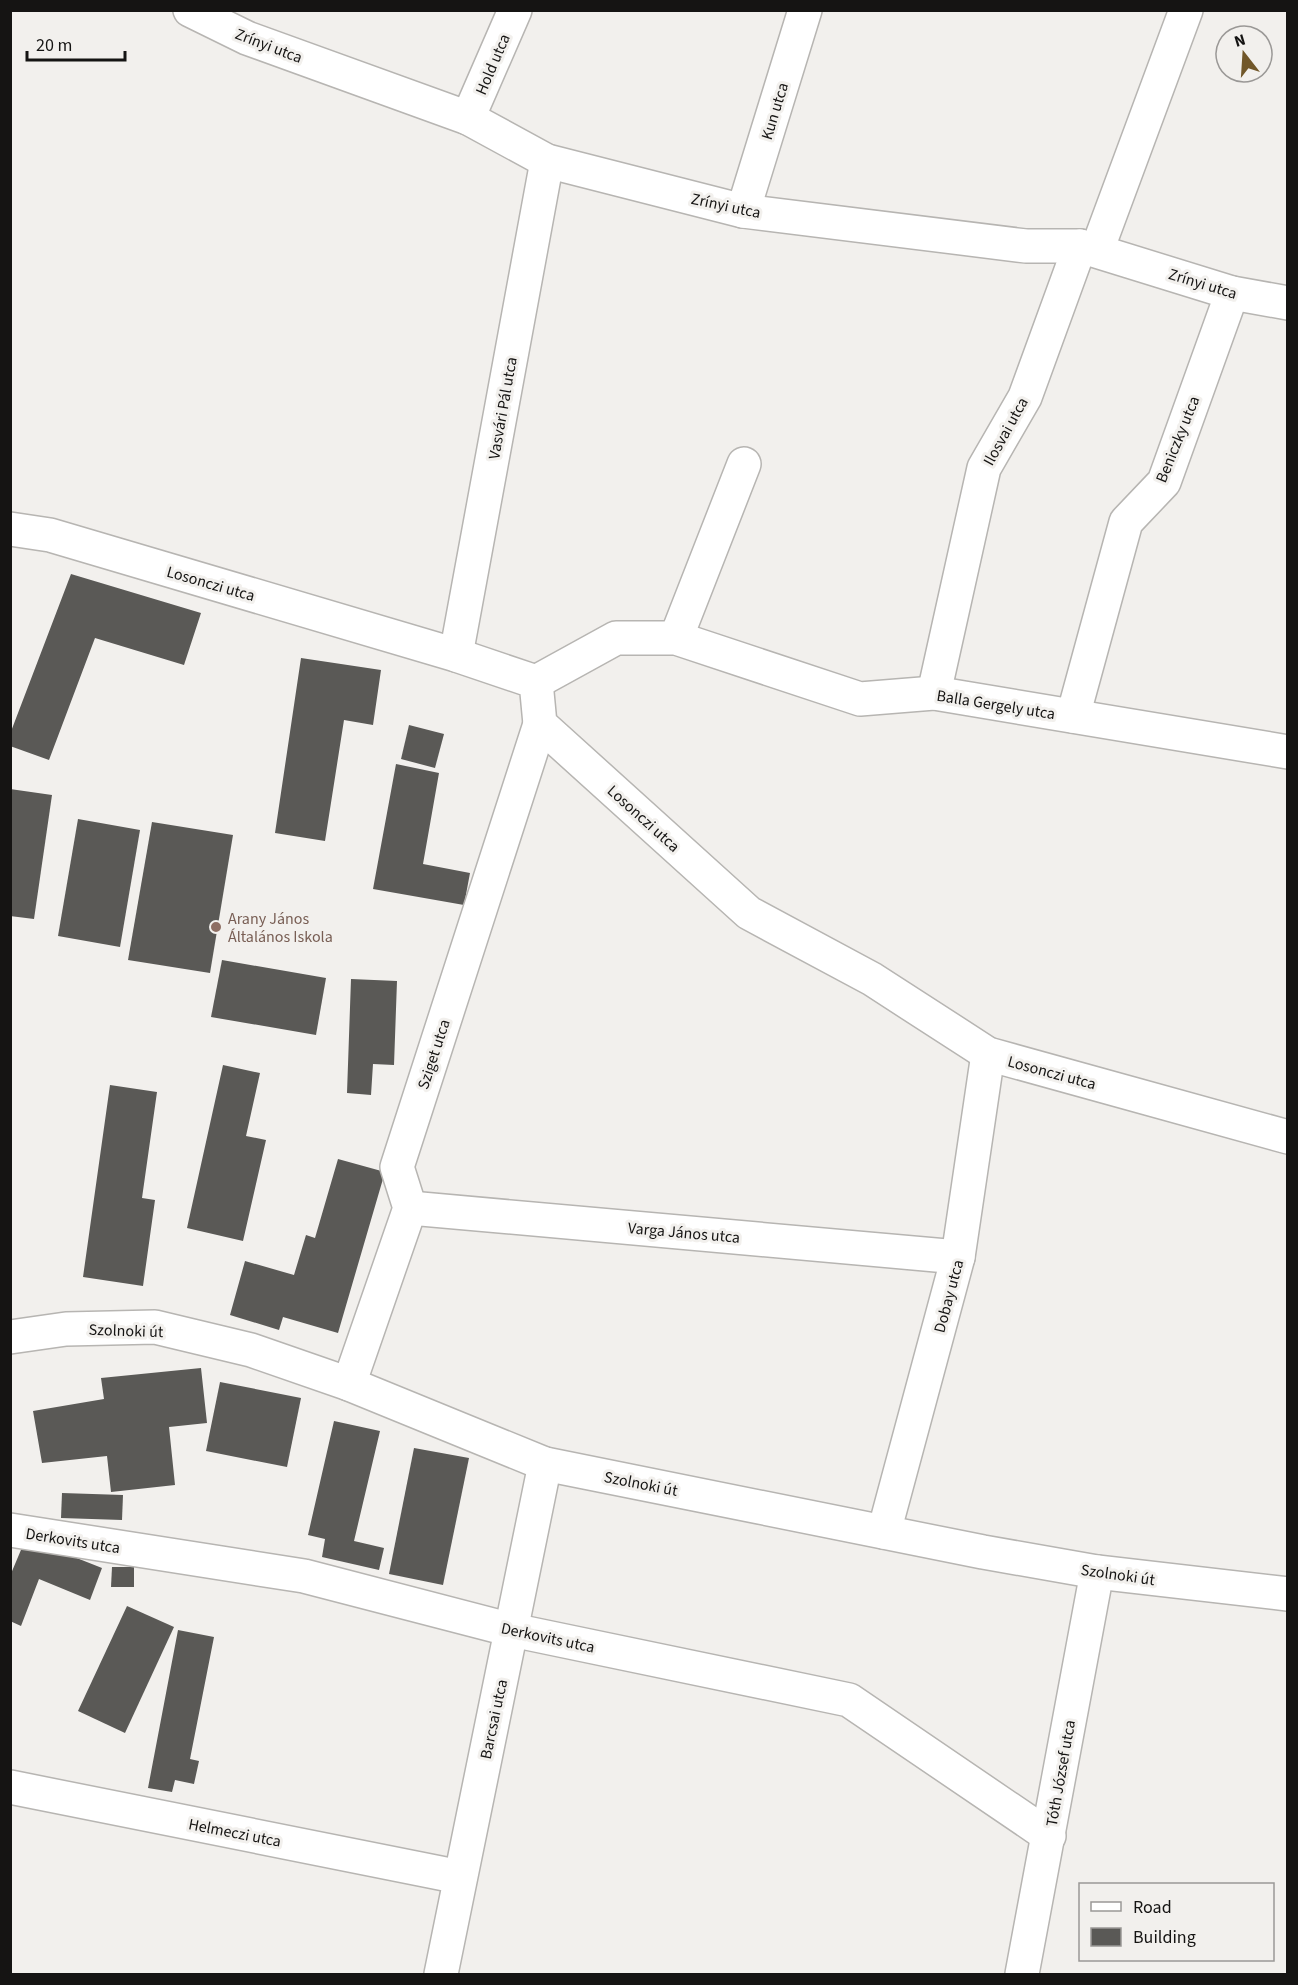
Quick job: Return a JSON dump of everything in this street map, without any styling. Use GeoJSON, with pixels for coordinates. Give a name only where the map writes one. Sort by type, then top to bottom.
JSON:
{"type":"FeatureCollection","features":[{"type":"Feature","properties":{"kind":"street","name":"Zrínyi utca"},"geometry":{"type":"LineString","coordinates":[[190,10],[247,38],[468,118],[547,161],[743,211],[1026,246],[1089,248],[1232,293],[1287,303]]}},
{"type":"Feature","properties":{"kind":"street","name":"Hold utca"},"geometry":{"type":"LineString","coordinates":[[468,118],[515,10]]}},
{"type":"Feature","properties":{"kind":"street","name":"Kun utca"},"geometry":{"type":"LineString","coordinates":[[743,211],[805,10]]}},
{"type":"Feature","properties":{"kind":"street","name":"Ilosvai utca"},"geometry":{"type":"LineString","coordinates":[[933,693],[984,468],[1025,397],[1089,248],[1186,10]]}},
{"type":"Feature","properties":{"kind":"street","name":"Vasvári Pál utca"},"geometry":{"type":"LineString","coordinates":[[456,655],[547,161]]}},
{"type":"Feature","properties":{"kind":"street","name":"Beniczky utca"},"geometry":{"type":"LineString","coordinates":[[1073,716],[1126,522],[1164,482],[1232,293]]}},
{"type":"Feature","properties":{"kind":"street"},"geometry":{"type":"LineString","coordinates":[[676,638],[744,464]]}},
{"type":"Feature","properties":{"kind":"street","name":"Losonczi utca"},"geometry":{"type":"LineString","coordinates":[[10,530],[50,536],[456,655],[536,682]]}},
{"type":"Feature","properties":{"kind":"street","name":"Balla Gergely utca"},"geometry":{"type":"LineString","coordinates":[[536,682],[616,638],[676,638],[860,699],[933,693],[1287,752]]}},
{"type":"Feature","properties":{"kind":"street"},"geometry":{"type":"LineString","coordinates":[[536,682],[540,724]]}},
{"type":"Feature","properties":{"kind":"street","name":"Losonczi utca"},"geometry":{"type":"LineString","coordinates":[[540,724],[750,913],[872,979],[988,1054],[1287,1137]]}},
{"type":"Feature","properties":{"kind":"street","name":"Sziget utca"},"geometry":{"type":"LineString","coordinates":[[410,1208],[397,1167],[540,724]]}},
{"type":"Feature","properties":{"kind":"street","name":"Dobay utca"},"geometry":{"type":"LineString","coordinates":[[884,1533],[958,1257],[988,1054]]}},
{"type":"Feature","properties":{"kind":"street"},"geometry":{"type":"LineString","coordinates":[[349,1384],[410,1208]]}},
{"type":"Feature","properties":{"kind":"street","name":"Varga János utca"},"geometry":{"type":"LineString","coordinates":[[410,1208],[958,1257]]}},
{"type":"Feature","properties":{"kind":"street","name":"Szolnoki út"},"geometry":{"type":"LineString","coordinates":[[10,1337],[66,1329],[155,1327],[251,1350],[349,1384],[545,1464],[884,1533],[1097,1572],[1287,1594]]}},
{"type":"Feature","properties":{"kind":"street","name":"Barcsai utca"},"geometry":{"type":"LineString","coordinates":[[441,1974],[545,1464]]}},
{"type":"Feature","properties":{"kind":"street","name":"Derkovits utca"},"geometry":{"type":"LineString","coordinates":[[10,1530],[304,1576],[512,1630],[849,1700],[1049,1836]]}},
{"type":"Feature","properties":{"kind":"street","name":"Tóth József utca"},"geometry":{"type":"LineString","coordinates":[[1022,1974],[1097,1572]]}},
{"type":"Feature","properties":{"kind":"street","name":"Helmeczi utca"},"geometry":{"type":"LineString","coordinates":[[10,1787],[460,1877]]}},
{"type":"Feature","properties":{"kind":"building"},"geometry":{"type":"Polygon","coordinates":[[[71,574],[201,613],[184,665],[95,638],[49,760],[10,746],[10,734],[71,574]]]}},
{"type":"Feature","properties":{"kind":"building"},"geometry":{"type":"Polygon","coordinates":[[[301,658],[381,670],[373,725],[344,720],[325,841],[275,833],[301,658]]]}},
{"type":"Feature","properties":{"kind":"building"},"geometry":{"type":"Polygon","coordinates":[[[409,725],[444,734],[435,768],[401,759],[409,725]]]}},
{"type":"Feature","properties":{"kind":"building"},"geometry":{"type":"Polygon","coordinates":[[[396,764],[439,773],[423,864],[470,873],[464,905],[373,889],[396,764]]]}},
{"type":"Feature","properties":{"kind":"building"},"geometry":{"type":"Polygon","coordinates":[[[10,789],[52,795],[34,919],[10,916],[10,789]]]}},
{"type":"Feature","properties":{"kind":"building"},"geometry":{"type":"Polygon","coordinates":[[[78,819],[140,830],[120,947],[58,936],[78,819]]]}},
{"type":"Feature","properties":{"kind":"building"},"geometry":{"type":"Polygon","coordinates":[[[152,822],[233,835],[210,973],[128,960],[152,822]]]}},
{"type":"Feature","properties":{"kind":"building"},"geometry":{"type":"Polygon","coordinates":[[[222,960],[326,978],[316,1035],[211,1017],[222,960]]]}},
{"type":"Feature","properties":{"kind":"building"},"geometry":{"type":"Polygon","coordinates":[[[351,979],[397,981],[394,1065],[373,1064],[371,1095],[347,1093],[351,979]]]}},
{"type":"Feature","properties":{"kind":"building"},"geometry":{"type":"Polygon","coordinates":[[[223,1065],[260,1073],[246,1136],[266,1140],[243,1241],[187,1228],[223,1065]]]}},
{"type":"Feature","properties":{"kind":"building"},"geometry":{"type":"Polygon","coordinates":[[[110,1085],[157,1092],[142,1198],[155,1200],[143,1286],[83,1277],[110,1085]]]}},
{"type":"Feature","properties":{"kind":"building"},"geometry":{"type":"Polygon","coordinates":[[[338,1159],[385,1172],[338,1333],[283,1317],[279,1330],[230,1315],[245,1261],[294,1275],[306,1235],[315,1238],[338,1159]]]}},
{"type":"Feature","properties":{"kind":"building"},"geometry":{"type":"Polygon","coordinates":[[[201,1368],[207,1423],[169,1427],[175,1485],[111,1492],[107,1456],[42,1463],[33,1411],[104,1399],[101,1378],[201,1368]]]}},
{"type":"Feature","properties":{"kind":"building"},"geometry":{"type":"Polygon","coordinates":[[[220,1382],[301,1398],[287,1467],[206,1451],[220,1382]]]}},
{"type":"Feature","properties":{"kind":"building"},"geometry":{"type":"Polygon","coordinates":[[[334,1421],[380,1431],[354,1541],[384,1548],[379,1570],[322,1557],[325,1539],[308,1535],[334,1421]]]}},
{"type":"Feature","properties":{"kind":"building"},"geometry":{"type":"Polygon","coordinates":[[[414,1448],[469,1458],[443,1585],[389,1574],[414,1448]]]}},
{"type":"Feature","properties":{"kind":"building"},"geometry":{"type":"Polygon","coordinates":[[[62,1493],[123,1495],[122,1520],[61,1518],[62,1493]]]}},
{"type":"Feature","properties":{"kind":"building"},"geometry":{"type":"Polygon","coordinates":[[[26,1538],[102,1568],[90,1600],[39,1579],[21,1626],[10,1621],[10,1576],[26,1538]]]}},
{"type":"Feature","properties":{"kind":"building"},"geometry":{"type":"Polygon","coordinates":[[[112,1567],[134,1567],[134,1587],[111,1587],[112,1567]]]}},
{"type":"Feature","properties":{"kind":"building"},"geometry":{"type":"Polygon","coordinates":[[[127,1606],[174,1627],[125,1733],[78,1711],[127,1606]]]}},
{"type":"Feature","properties":{"kind":"building"},"geometry":{"type":"Polygon","coordinates":[[[178,1630],[214,1637],[190,1759],[199,1761],[194,1784],[175,1780],[172,1792],[148,1788],[178,1630]]]}},
{"type":"Feature","properties":{"kind":"place","name":"Arany János Általános Iskola"},"geometry":{"type":"Point","coordinates":[216,927]}}]}
